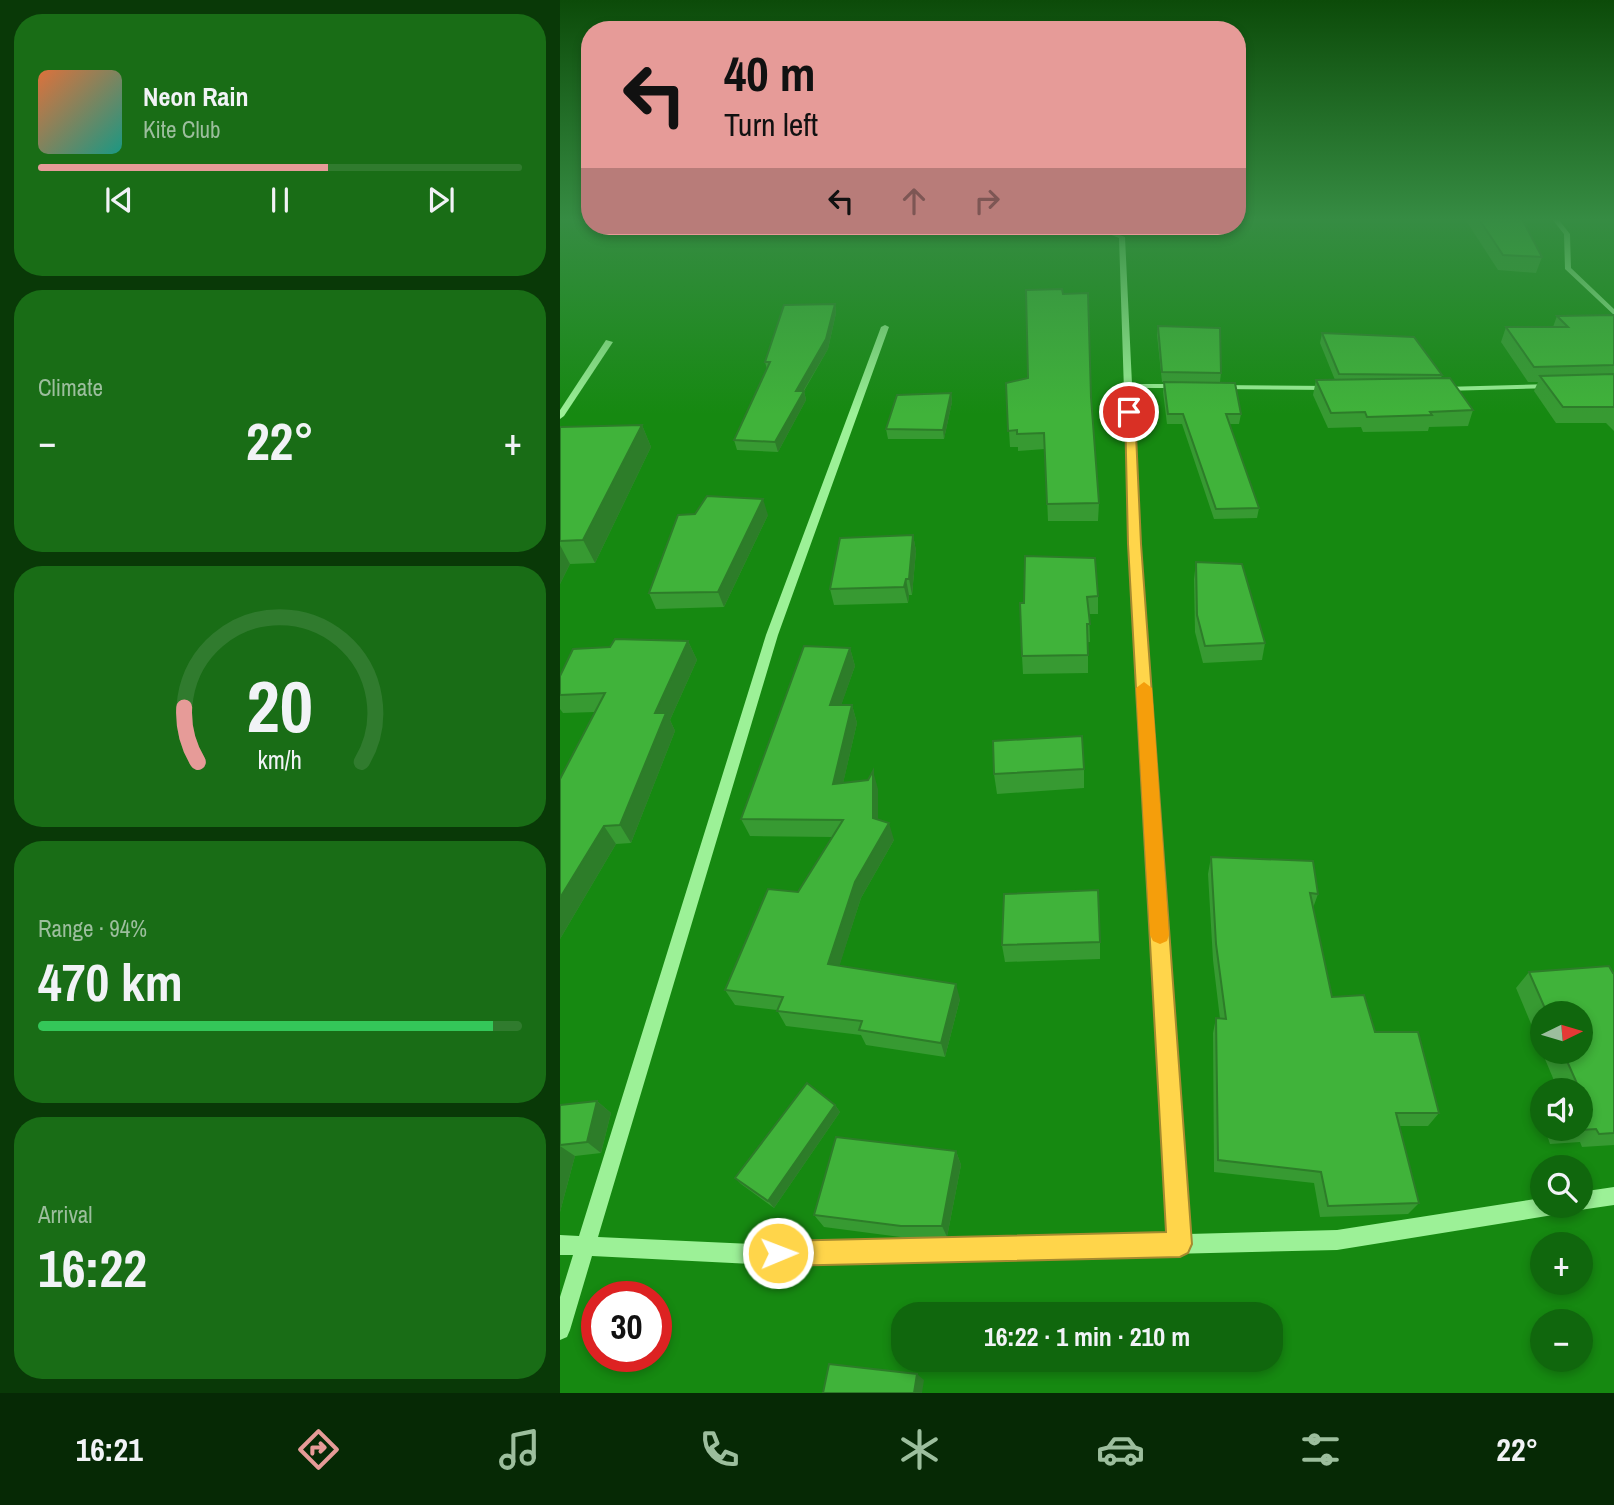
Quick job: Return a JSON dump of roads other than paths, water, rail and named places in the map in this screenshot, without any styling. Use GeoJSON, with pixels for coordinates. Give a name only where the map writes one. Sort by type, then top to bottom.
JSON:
{"type":"FeatureCollection","features":[{"type":"Feature","properties":{"kind":"street"},"geometry":{"type":"LineString","coordinates":[[1124,284],[1134,544],[1180,1244]]}},
{"type":"Feature","properties":{"kind":"street"},"geometry":{"type":"LineString","coordinates":[[1584,284],[1614,313]]}},
{"type":"Feature","properties":{"kind":"street"},"geometry":{"type":"LineString","coordinates":[[560,1330],[772,635],[885,327]]}},
{"type":"Feature","properties":{"kind":"street"},"geometry":{"type":"LineString","coordinates":[[560,416],[609,342]]}},
{"type":"Feature","properties":{"kind":"street"},"geometry":{"type":"LineString","coordinates":[[1128,386],[1195,386]]}},
{"type":"Feature","properties":{"kind":"street"},"geometry":{"type":"LineString","coordinates":[[1437,389],[1559,386]]}},
{"type":"Feature","properties":{"kind":"street"},"geometry":{"type":"LineString","coordinates":[[1208,387],[1343,388]]}},
{"type":"Feature","properties":{"kind":"street"},"geometry":{"type":"LineString","coordinates":[[1593,1199],[1614,1196]]}},
{"type":"Feature","properties":{"kind":"street"},"geometry":{"type":"LineString","coordinates":[[560,1245],[752,1254],[1337,1240],[1530,1210]]}}]}
